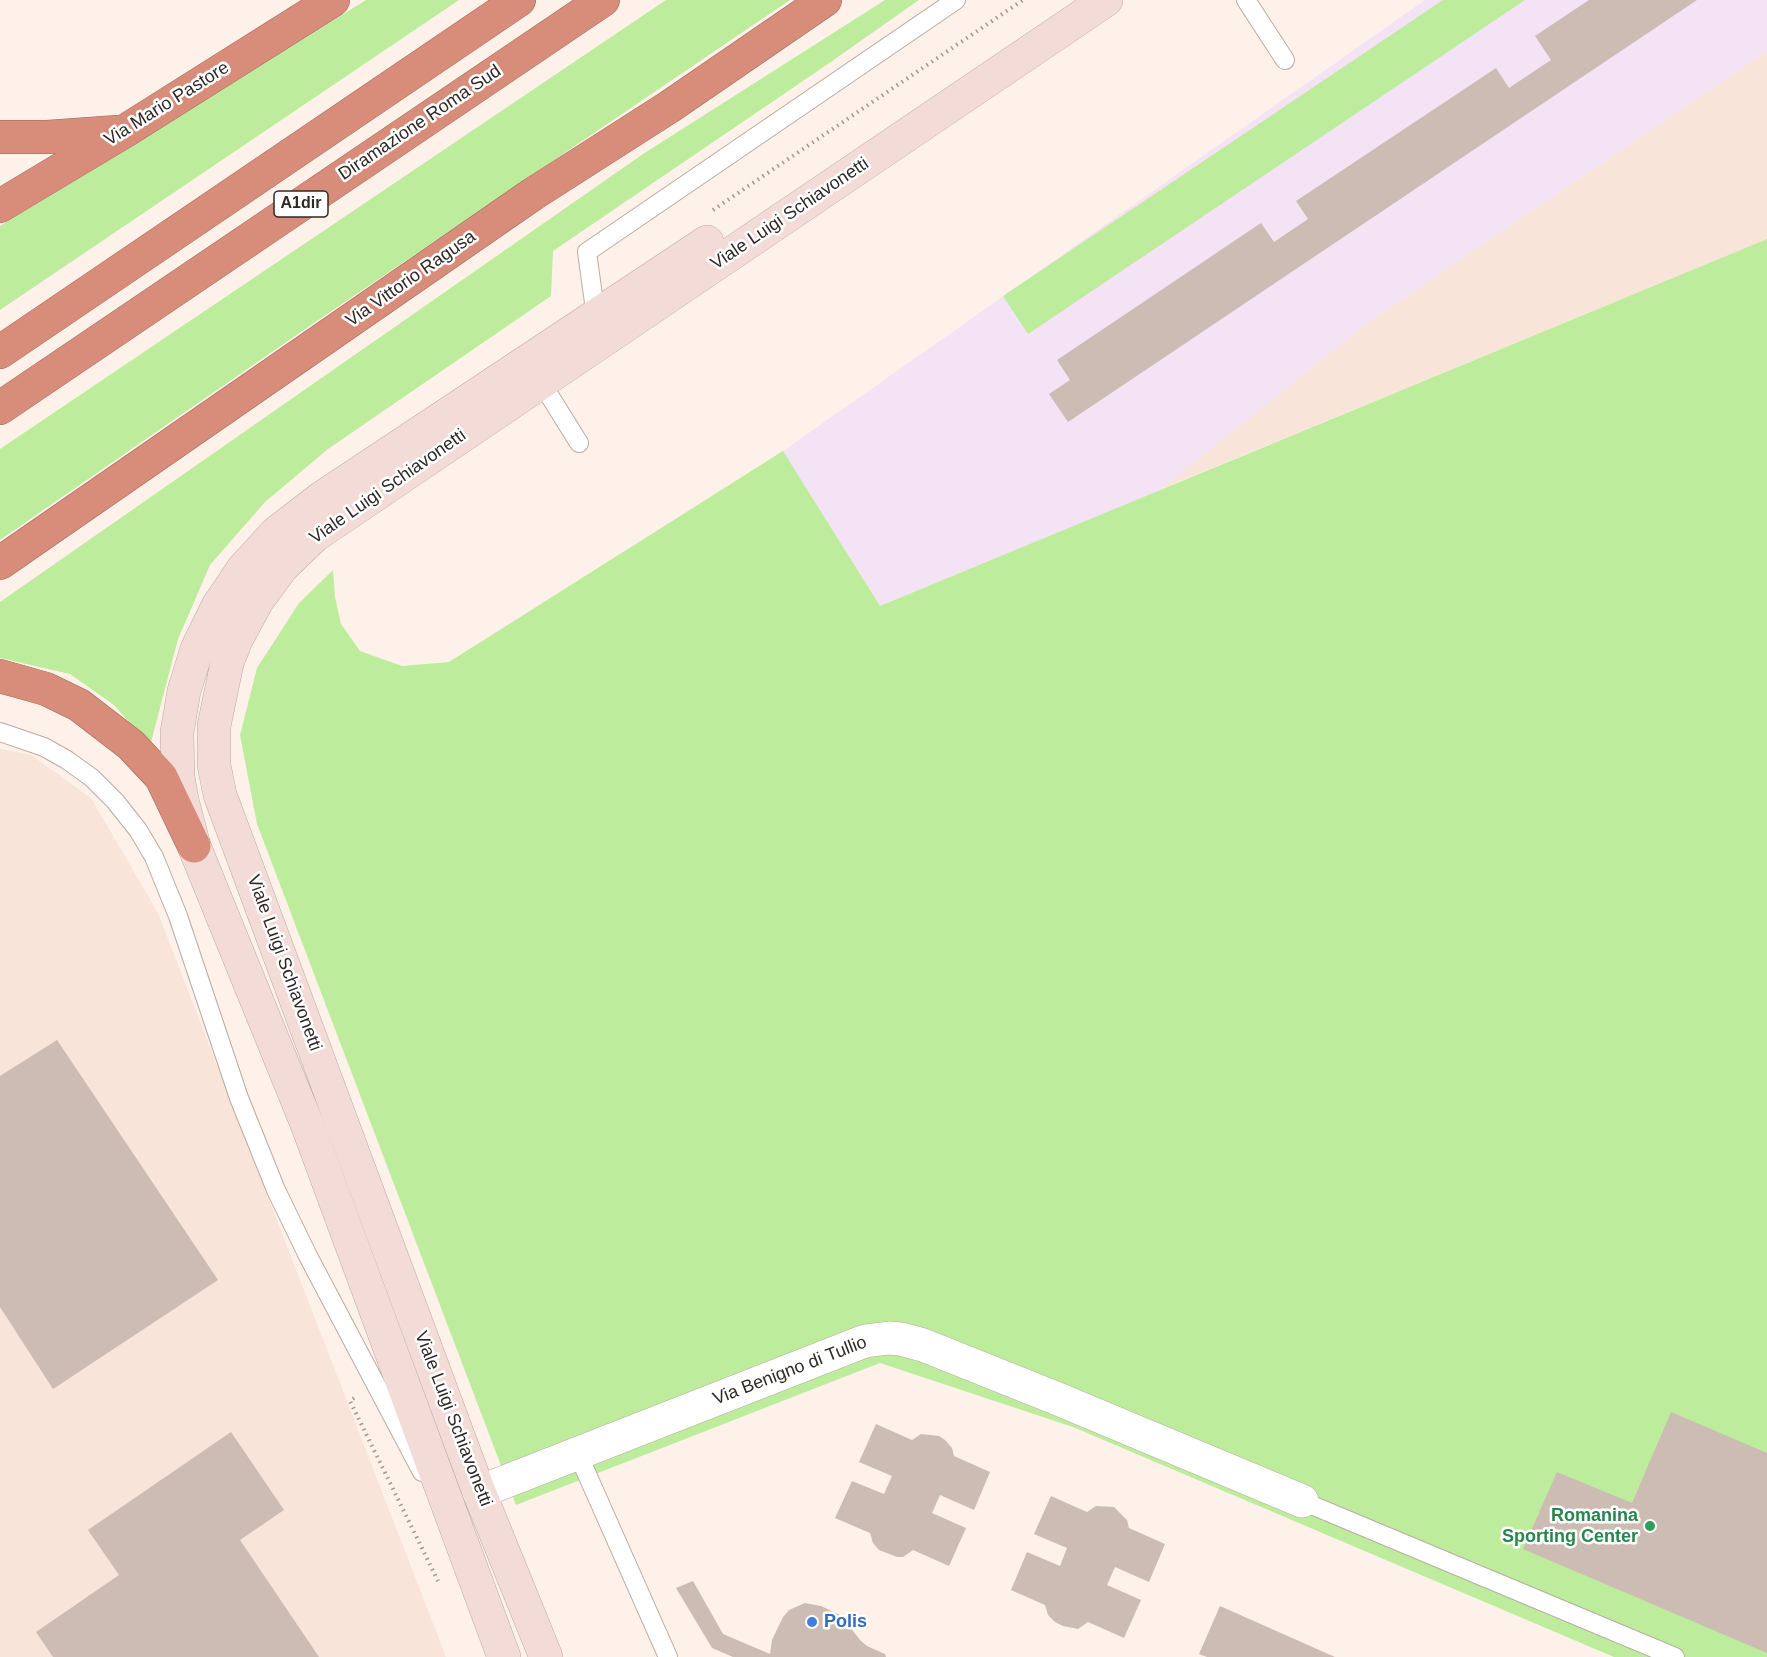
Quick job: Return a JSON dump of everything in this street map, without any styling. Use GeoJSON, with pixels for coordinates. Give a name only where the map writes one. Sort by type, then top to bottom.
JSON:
{"type":"FeatureCollection","features":[{"type":"Feature","properties":{"kind":"highway","name":"Via Mario Pastore"},"geometry":{"type":"LineString","coordinates":[[0,206],[125,131],[333,0]]}},
{"type":"Feature","properties":{"kind":"highway","name":"A1dir"},"geometry":{"type":"LineString","coordinates":[[0,352],[519,0]]}},
{"type":"Feature","properties":{"kind":"highway","name":"Diramazione Roma Sud"},"geometry":{"type":"LineString","coordinates":[[0,408],[603,0]]}},
{"type":"Feature","properties":{"kind":"highway","name":"Via Vittorio Ragusa"},"geometry":{"type":"LineString","coordinates":[[0,563],[533,194],[669,107],[825,0]]}},
{"type":"Feature","properties":{"kind":"highway"},"geometry":{"type":"LineString","coordinates":[[0,137],[47,137],[125,131]]}},
{"type":"Feature","properties":{"kind":"highway"},"geometry":{"type":"LineString","coordinates":[[0,676],[62,696],[92,714],[124,739],[161,777],[194,846]]}},
{"type":"Feature","properties":{"kind":"street","name":"Viale Luigi Schiavonetti"},"geometry":{"type":"LineString","coordinates":[[504,1657],[307,1124],[194,846],[178,777],[177,732],[184,691],[197,649],[218,606],[243,569],[271,537],[302,511],[596,317],[1067,0]]}},
{"type":"Feature","properties":{"kind":"street","name":"Viale Luigi Schiavonetti"},"geometry":{"type":"LineString","coordinates":[[546,1657],[479,1492],[220,795],[214,765],[214,726],[227,663],[236,640],[272,579],[294,555],[334,521],[1106,0]]}},
{"type":"Feature","properties":{"kind":"street","name":"Via Benigno di Tullio"},"geometry":{"type":"LineString","coordinates":[[479,1492],[877,1338],[901,1339],[924,1345],[1302,1501]]}},
{"type":"Feature","properties":{"kind":"lane"},"geometry":{"type":"LineString","coordinates":[[596,317],[587,252],[956,0]]}},
{"type":"Feature","properties":{"kind":"lane"},"geometry":{"type":"LineString","coordinates":[[1245,0],[1285,60]]}},
{"type":"Feature","properties":{"kind":"lane"},"geometry":{"type":"LineString","coordinates":[[541,382],[579,443]]}},
{"type":"Feature","properties":{"kind":"lane"},"geometry":{"type":"LineString","coordinates":[[0,732],[44,747],[68,760],[92,778],[115,801],[138,830],[154,857],[178,916],[239,1098],[276,1190],[371,1377],[467,1557]]}},
{"type":"Feature","properties":{"kind":"lane"},"geometry":{"type":"LineString","coordinates":[[578,1454],[668,1657]]}},
{"type":"Feature","properties":{"kind":"lane"},"geometry":{"type":"LineString","coordinates":[[1302,1501],[1675,1657]]}},
{"type":"Feature","properties":{"kind":"path"},"geometry":{"type":"LineString","coordinates":[[709,213],[1023,0]]}},
{"type":"Feature","properties":{"kind":"path"},"geometry":{"type":"LineString","coordinates":[[350,1401],[438,1582]]}},
{"type":"Feature","properties":{"kind":"shaded area"},"geometry":{"type":"Polygon","coordinates":[[[1425,0],[1767,0],[1767,51],[1369,322],[1161,490],[880,606],[783,451],[1425,0]]]}},
{"type":"Feature","properties":{"kind":"shaded area"},"geometry":{"type":"Polygon","coordinates":[[[1767,51],[1767,239],[1161,489],[1369,322],[1767,51]]]}},
{"type":"Feature","properties":{"kind":"shaded area"},"geometry":{"type":"Polygon","coordinates":[[[0,749],[31,755],[91,798],[158,913],[446,1657],[0,1657],[0,749]]]}},
{"type":"Feature","properties":{"kind":"green space"},"geometry":{"type":"Polygon","coordinates":[[[366,0],[459,0],[0,310],[0,226],[366,0]]]}},
{"type":"Feature","properties":{"kind":"green space"},"geometry":{"type":"Polygon","coordinates":[[[666,0],[790,0],[311,325],[0,540],[0,449],[666,0]]]}},
{"type":"Feature","properties":{"kind":"green space"},"geometry":{"type":"Polygon","coordinates":[[[885,0],[919,0],[553,251],[551,296],[328,449],[265,502],[210,565],[178,639],[150,746],[114,705],[70,674],[0,658],[0,602],[643,154],[885,0]]]}},
{"type":"Feature","properties":{"kind":"green space"},"geometry":{"type":"Polygon","coordinates":[[[1443,0],[1525,0],[1028,334],[1003,296],[1443,0]]]}},
{"type":"Feature","properties":{"kind":"green space"},"geometry":{"type":"Polygon","coordinates":[[[1767,239],[1767,1657],[1614,1657],[1073,1427],[880,1363],[516,1505],[257,824],[240,735],[257,668],[299,603],[333,570],[335,597],[341,624],[360,651],[402,666],[449,662],[783,451],[880,606],[1767,239]]]}},
{"type":"Feature","properties":{"kind":"building"},"geometry":{"type":"Polygon","coordinates":[[[1589,0],[1697,0],[1068,422],[1049,394],[1070,380],[1057,360],[1261,223],[1274,242],[1308,219],[1296,201],[1496,68],[1509,88],[1551,60],[1535,36],[1589,0]]]}},
{"type":"Feature","properties":{"kind":"building"},"geometry":{"type":"Polygon","coordinates":[[[57,1040],[218,1280],[53,1389],[0,1307],[0,1076],[57,1040]]]}},
{"type":"Feature","properties":{"kind":"building","name":"Romanina Sporting Center"},"geometry":{"type":"Polygon","coordinates":[[[1671,1412],[1767,1453],[1767,1653],[1523,1549],[1557,1472],[1632,1503],[1671,1412]]]}},
{"type":"Feature","properties":{"kind":"building"},"geometry":{"type":"Polygon","coordinates":[[[876,1424],[912,1440],[921,1434],[939,1436],[952,1448],[954,1456],[990,1472],[974,1510],[940,1495],[932,1513],[966,1528],[949,1566],[913,1550],[903,1557],[897,1557],[879,1550],[873,1543],[870,1533],[835,1518],[852,1481],[884,1494],[892,1476],[859,1462],[876,1424]]]}},
{"type":"Feature","properties":{"kind":"building"},"geometry":{"type":"Polygon","coordinates":[[[231,1432],[284,1510],[240,1540],[319,1657],[53,1657],[36,1632],[119,1575],[88,1530],[231,1432]]]}},
{"type":"Feature","properties":{"kind":"building"},"geometry":{"type":"Polygon","coordinates":[[[1051,1496],[1087,1512],[1096,1506],[1114,1507],[1127,1520],[1129,1528],[1165,1544],[1149,1582],[1115,1567],[1107,1585],[1141,1600],[1124,1638],[1088,1622],[1078,1629],[1063,1626],[1048,1615],[1045,1605],[1011,1590],[1027,1552],[1060,1566],[1067,1548],[1034,1534],[1051,1496]]]}},
{"type":"Feature","properties":{"kind":"building","name":"Polis"},"geometry":{"type":"Polygon","coordinates":[[[693,1581],[723,1634],[770,1654],[772,1640],[783,1617],[789,1610],[805,1603],[821,1606],[840,1615],[861,1641],[885,1654],[886,1657],[733,1657],[712,1648],[676,1588],[693,1581]]]}},
{"type":"Feature","properties":{"kind":"building"},"geometry":{"type":"Polygon","coordinates":[[[1220,1606],[1335,1657],[1207,1657],[1199,1654],[1220,1606]]]}},
{"type":"Feature","properties":{"kind":"place","name":"Romanina Sporting Center"},"geometry":{"type":"Point","coordinates":[1650,1526]}},
{"type":"Feature","properties":{"kind":"place","name":"Polis"},"geometry":{"type":"Point","coordinates":[812,1622]}}]}
